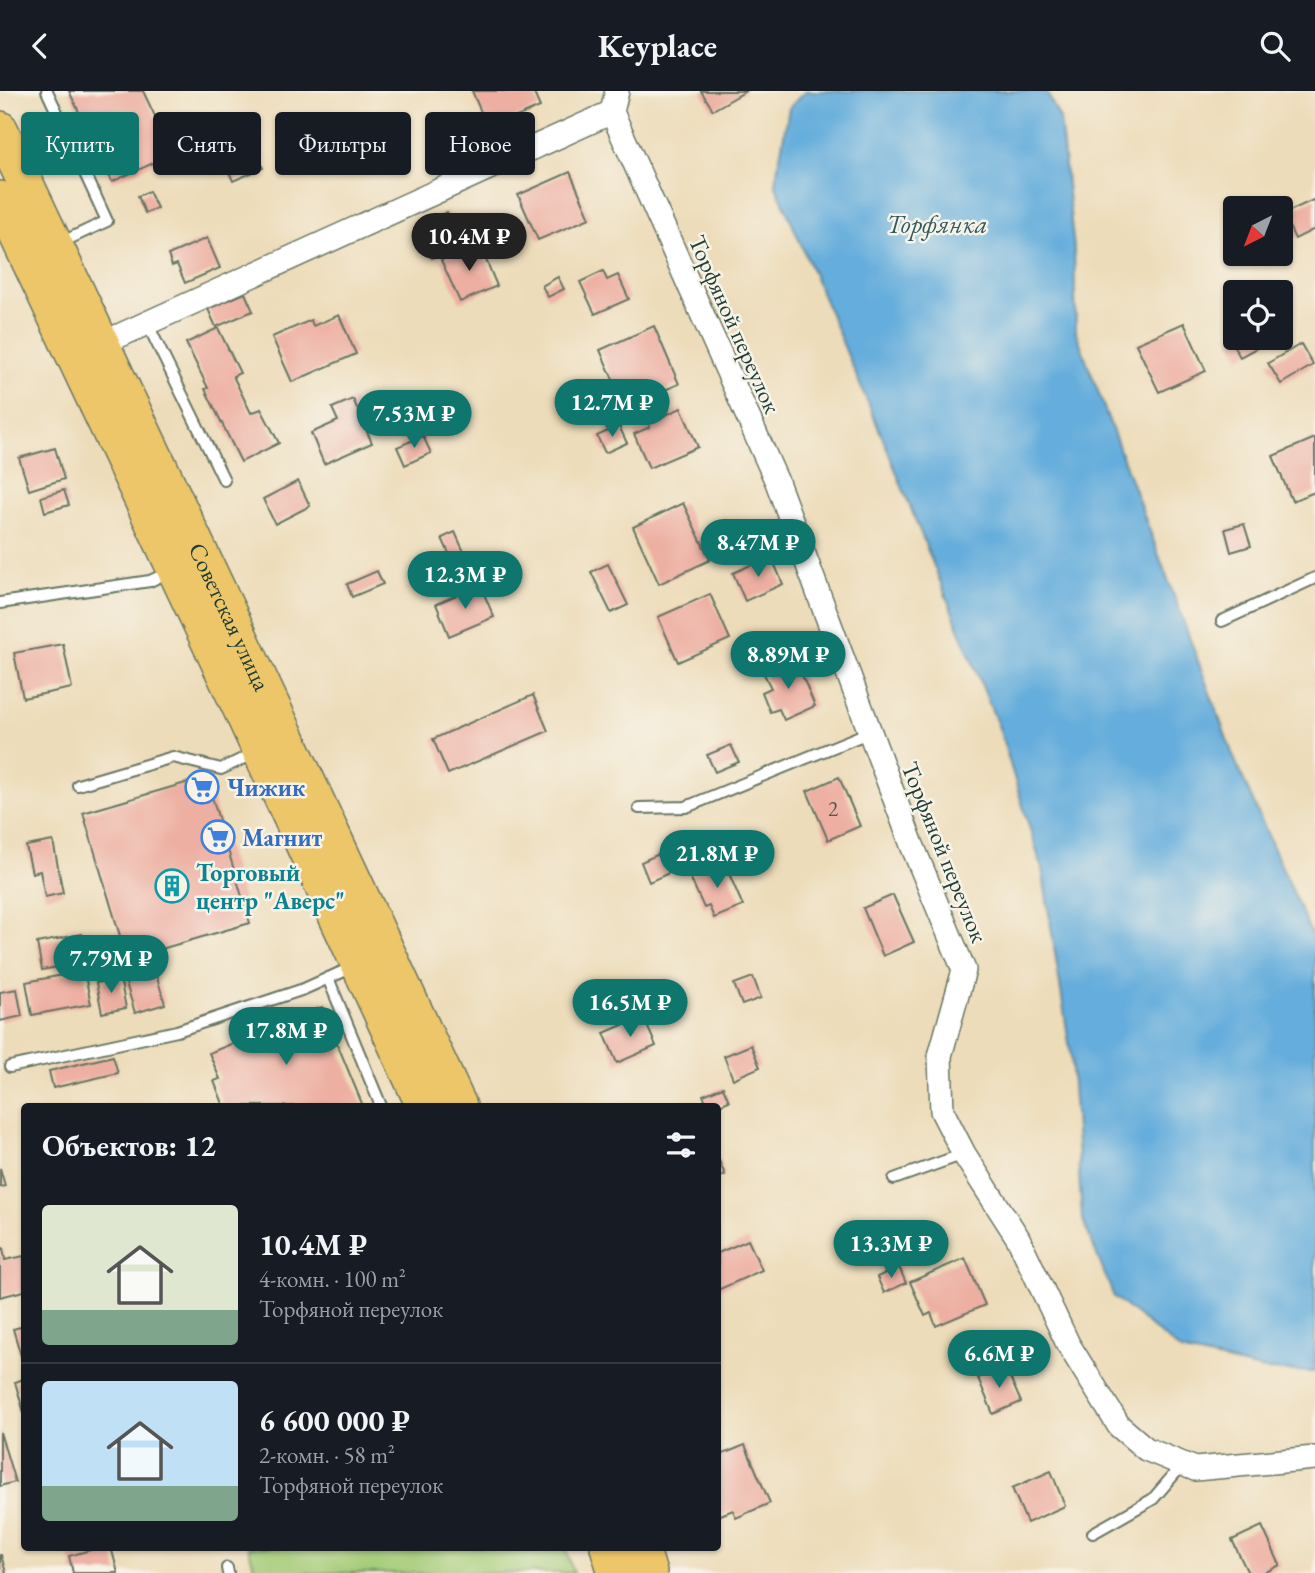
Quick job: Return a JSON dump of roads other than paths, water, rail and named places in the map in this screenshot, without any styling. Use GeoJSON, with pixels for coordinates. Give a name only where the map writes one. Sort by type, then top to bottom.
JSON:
{"type":"FeatureCollection","features":[{"type":"Feature","properties":{"kind":"main road","name":"Советская улица"},"geometry":{"type":"LineString","coordinates":[[0,129],[55,246],[88,350],[175,569],[260,750],[343,971],[422,1103]]}},
{"type":"Feature","properties":{"kind":"main road","name":"Советская улица"},"geometry":{"type":"LineString","coordinates":[[0,199],[88,350],[245,647],[458,1103]]}},
{"type":"Feature","properties":{"kind":"main road"},"geometry":{"type":"LineString","coordinates":[[609,1551],[617,1573]]}},
{"type":"Feature","properties":{"kind":"main road"},"geometry":{"type":"LineString","coordinates":[[642,1551],[649,1573]]}},
{"type":"Feature","properties":{"kind":"street"},"geometry":{"type":"LineString","coordinates":[[88,350],[614,102]]}},
{"type":"Feature","properties":{"kind":"street","name":"Торфяной переулок"},"geometry":{"type":"LineString","coordinates":[[614,102],[777,482],[912,845],[964,970],[940,1056],[942,1111],[964,1154],[1018,1238],[1068,1344],[1119,1426],[1146,1449],[1195,1469],[1315,1458]]}},
{"type":"Feature","properties":{"kind":"lane"},"geometry":{"type":"LineString","coordinates":[[47,91],[107,221],[55,246]]}},
{"type":"Feature","properties":{"kind":"lane"},"geometry":{"type":"LineString","coordinates":[[147,323],[224,480]]}},
{"type":"Feature","properties":{"kind":"lane"},"geometry":{"type":"LineString","coordinates":[[0,603],[150,581],[175,569]]}},
{"type":"Feature","properties":{"kind":"lane"},"geometry":{"type":"LineString","coordinates":[[1222,621],[1315,578]]}},
{"type":"Feature","properties":{"kind":"lane"},"geometry":{"type":"LineString","coordinates":[[639,808],[686,807],[870,732]]}},
{"type":"Feature","properties":{"kind":"lane"},"geometry":{"type":"LineString","coordinates":[[78,785],[173,757],[221,769],[260,750]]}},
{"type":"Feature","properties":{"kind":"lane"},"geometry":{"type":"LineString","coordinates":[[10,1067],[177,1031],[304,989],[343,971],[380,1103]]}},
{"type":"Feature","properties":{"kind":"lane"},"geometry":{"type":"LineString","coordinates":[[894,1179],[964,1154]]}},
{"type":"Feature","properties":{"kind":"lane"},"geometry":{"type":"LineString","coordinates":[[1093,1533],[1153,1499],[1183,1464]]}},
{"type":"Feature","properties":{"kind":"water","name":"Торфянка"},"geometry":{"type":"Polygon","coordinates":[[[805,91],[1046,91],[1060,119],[1074,249],[1076,332],[1234,758],[1315,943],[1315,1372],[1265,1370],[1181,1351],[1114,1297],[1082,1218],[1071,1056],[1042,868],[999,728],[881,434],[775,183],[789,108],[805,91]]]}},
{"type":"Feature","properties":{"kind":"place","name":"Чижик"},"geometry":{"type":"Point","coordinates":[202,787]}},
{"type":"Feature","properties":{"kind":"place","name":"Магнит"},"geometry":{"type":"Point","coordinates":[218,837]}},
{"type":"Feature","properties":{"kind":"place","name":"Торговый центр \"Аверс\""},"geometry":{"type":"Point","coordinates":[172,886]}}]}
